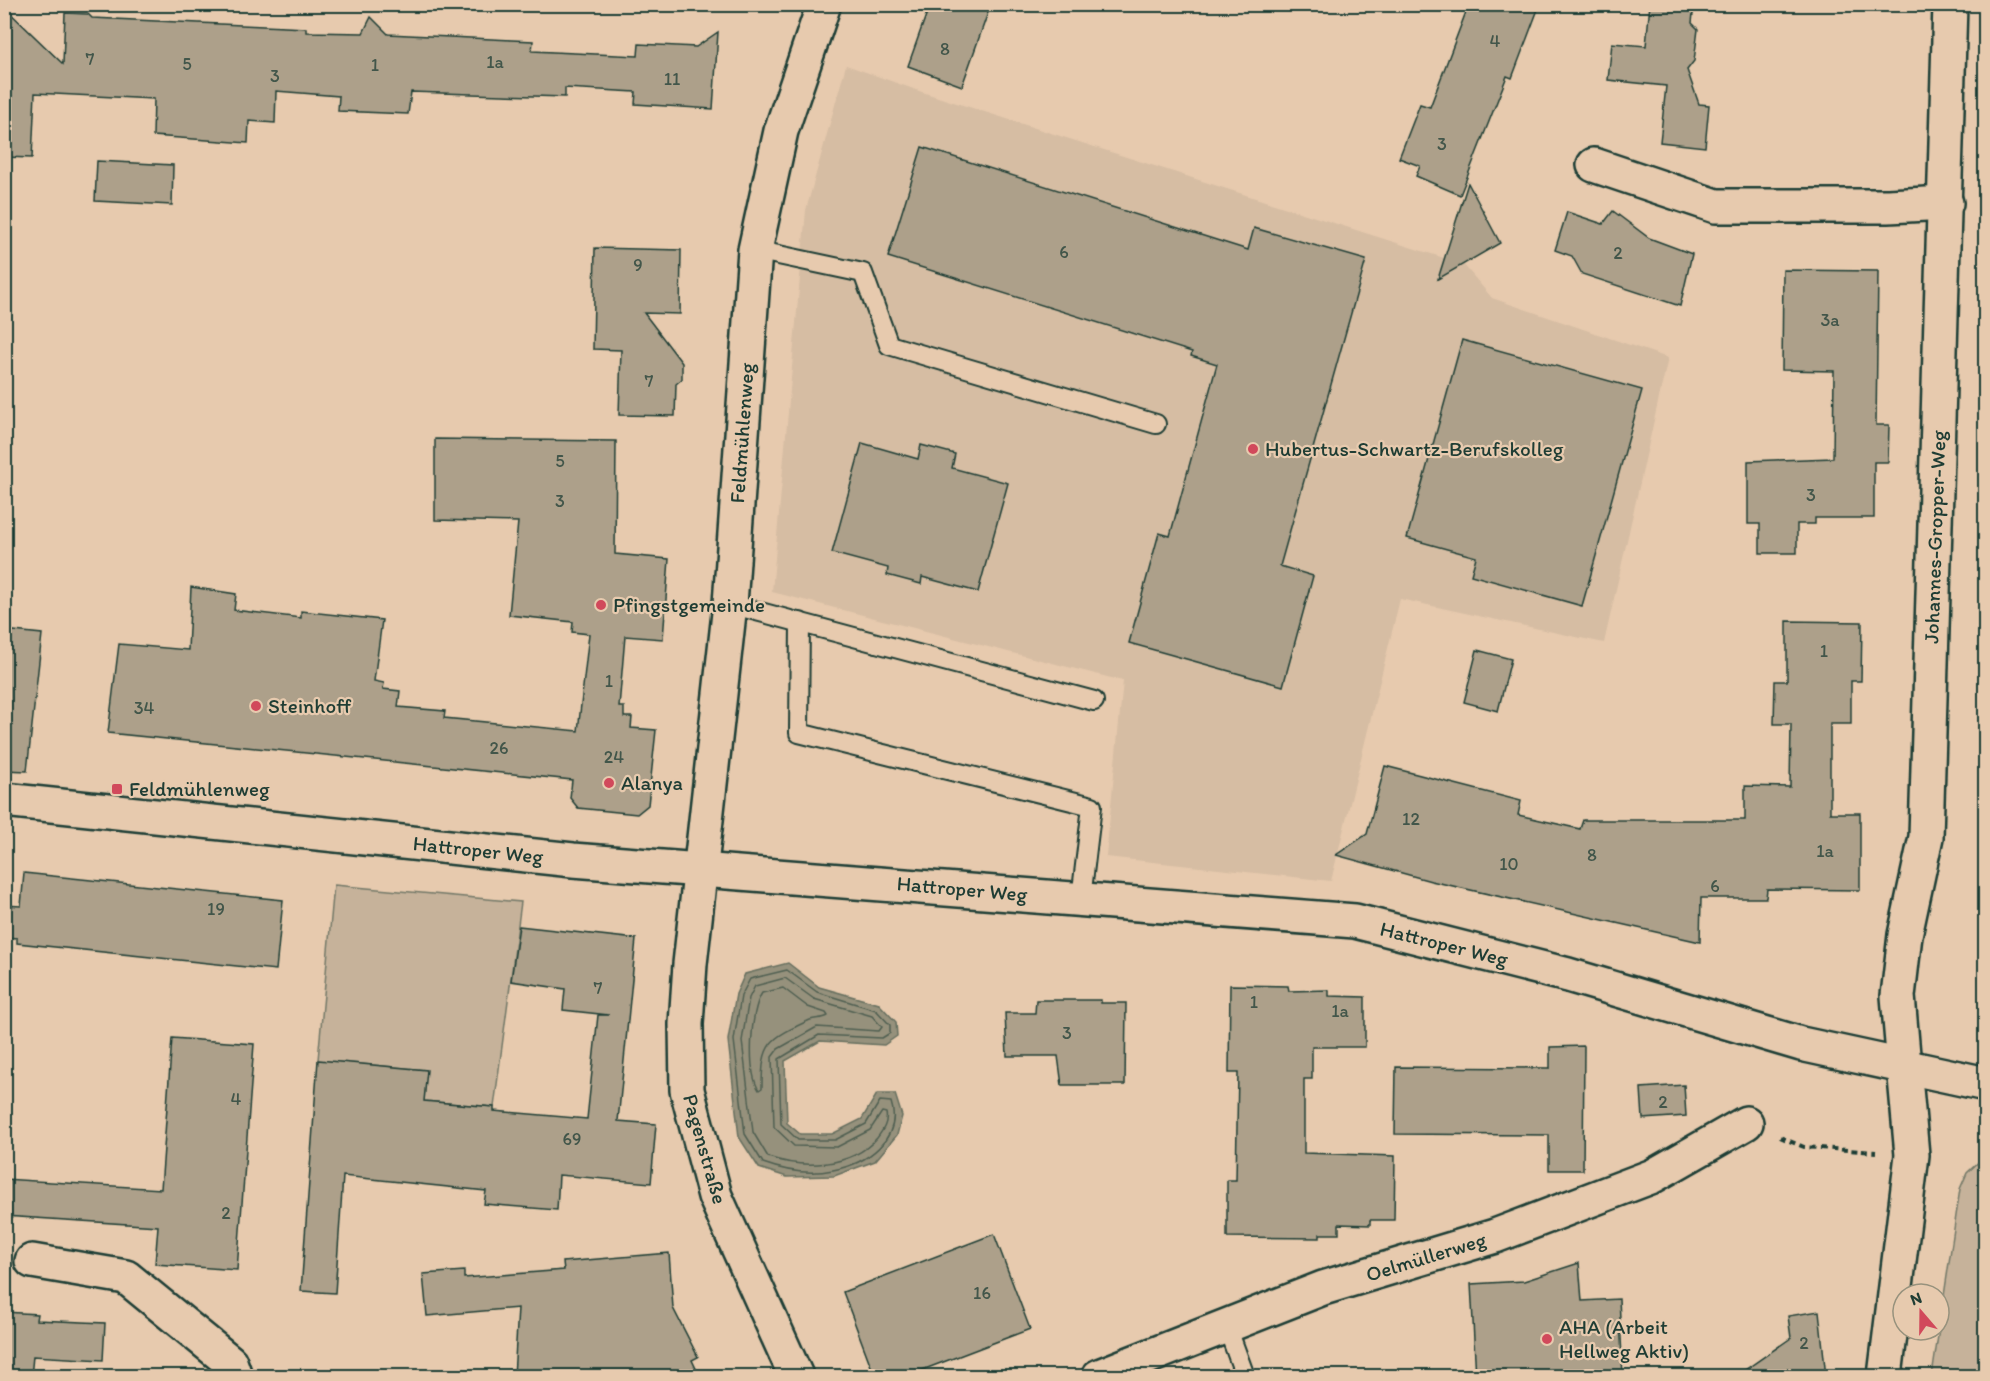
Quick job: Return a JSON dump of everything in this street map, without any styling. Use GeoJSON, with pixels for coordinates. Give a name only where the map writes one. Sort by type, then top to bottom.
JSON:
{"type":"FeatureCollection","features":[{"type":"Feature","properties":{"kind":"street","name":"Johannes-Gropper-Weg"},"geometry":{"type":"LineString","coordinates":[[1885,1377],[1912,1155],[1898,996],[1905,935],[1926,837],[1950,4]]}},
{"type":"Feature","properties":{"kind":"street","name":"Feldmühlenweg"},"geometry":{"type":"LineString","coordinates":[[701,870],[730,604],[755,250],[781,131],[818,6]]}},
{"type":"Feature","properties":{"kind":"street"},"geometry":{"type":"LineString","coordinates":[[1594,165],[1716,206],[1888,206],[1946,203]]}},
{"type":"Feature","properties":{"kind":"street","name":"Hattroper Weg"},"geometry":{"type":"LineString","coordinates":[[4,800],[573,860],[1355,921],[1568,975],[1801,1044],[1986,1084]]}},
{"type":"Feature","properties":{"kind":"street","name":"Pagenstraße"},"geometry":{"type":"LineString","coordinates":[[701,870],[687,1004],[687,1090],[715,1196],[796,1377]]}},
{"type":"Feature","properties":{"kind":"street","name":"Oelmüllerweg"},"geometry":{"type":"LineString","coordinates":[[1099,1377],[1226,1324],[1323,1288],[1496,1236],[1653,1176],[1746,1124]]}},
{"type":"Feature","properties":{"kind":"street"},"geometry":{"type":"LineString","coordinates":[[32,1261],[126,1277],[230,1362],[235,1377]]}},
{"type":"Feature","properties":{"kind":"lane"},"geometry":{"type":"LineString","coordinates":[[755,250],[862,273],[889,345],[1156,424]]}},
{"type":"Feature","properties":{"kind":"lane"},"geometry":{"type":"LineString","coordinates":[[730,604],[1094,701]]}},
{"type":"Feature","properties":{"kind":"lane"},"geometry":{"type":"LineString","coordinates":[[800,622],[799,733],[1092,806],[1081,899]]}},
{"type":"Feature","properties":{"kind":"lane"},"geometry":{"type":"LineString","coordinates":[[1226,1324],[1245,1377]]}},
{"type":"Feature","properties":{"kind":"path"},"geometry":{"type":"LineString","coordinates":[[1746,1124],[1804,1147],[1912,1155]]}},
{"type":"Feature","properties":{"kind":"shaded area"},"geometry":{"type":"Polygon","coordinates":[[[846,65],[922,92],[1463,264],[1492,298],[1668,358],[1604,643],[1400,599],[1331,881],[1106,857],[1123,681],[772,592],[806,210],[846,65]]]}},
{"type":"Feature","properties":{"kind":"shaded area"},"geometry":{"type":"Polygon","coordinates":[[[334,885],[521,902],[494,1107],[424,1101],[426,1070],[318,1060],[334,885]]]}},
{"type":"Feature","properties":{"kind":"shaded area"},"geometry":{"type":"Polygon","coordinates":[[[1985,1156],[1985,1376],[1932,1376],[1937,1342],[1951,1342],[1951,1282],[1946,1282],[1960,1189],[1967,1173],[1985,1156]]]}},
{"type":"Feature","properties":{"kind":"water"},"geometry":{"type":"Polygon","coordinates":[[[788,963],[819,987],[879,1004],[896,1022],[897,1036],[884,1045],[820,1041],[785,1061],[787,1123],[800,1134],[832,1134],[862,1119],[877,1094],[895,1094],[902,1116],[897,1135],[875,1161],[834,1176],[787,1177],[759,1168],[739,1137],[728,1040],[736,994],[745,974],[788,963]]]}},
{"type":"Feature","properties":{"kind":"building"},"geometry":{"type":"Polygon","coordinates":[[[930,4],[991,4],[962,86],[908,66],[930,4]]]}},
{"type":"Feature","properties":{"kind":"building"},"geometry":{"type":"Polygon","coordinates":[[[1469,4],[1540,4],[1512,78],[1507,76],[1460,195],[1416,176],[1420,166],[1399,158],[1420,104],[1430,107],[1469,4]]]}},
{"type":"Feature","properties":{"kind":"building"},"geometry":{"type":"Polygon","coordinates":[[[1650,4],[1694,4],[1692,23],[1698,29],[1694,61],[1687,70],[1699,104],[1709,105],[1705,147],[1660,142],[1666,86],[1608,80],[1612,43],[1646,46],[1650,4]]]}},
{"type":"Feature","properties":{"kind":"building"},"geometry":{"type":"Polygon","coordinates":[[[4,7],[63,64],[65,13],[88,14],[92,18],[306,28],[306,32],[363,33],[371,17],[388,34],[533,41],[532,51],[638,56],[639,44],[696,47],[718,32],[713,109],[635,104],[636,92],[565,88],[565,97],[411,92],[408,114],[338,111],[339,96],[276,91],[275,123],[249,121],[248,143],[153,136],[154,99],[35,93],[32,158],[4,157],[4,7]]]}},
{"type":"Feature","properties":{"kind":"building"},"geometry":{"type":"Polygon","coordinates":[[[922,147],[1248,250],[1254,228],[1366,260],[1280,566],[1313,576],[1283,686],[1129,643],[1159,533],[1170,536],[1217,364],[1191,356],[1192,352],[888,257],[922,147]]]}},
{"type":"Feature","properties":{"kind":"building"},"geometry":{"type":"Polygon","coordinates":[[[97,161],[173,165],[172,205],[95,201],[97,161]]]}},
{"type":"Feature","properties":{"kind":"building"},"geometry":{"type":"Polygon","coordinates":[[[1468,183],[1500,243],[1438,279],[1468,183]]]}},
{"type":"Feature","properties":{"kind":"building"},"geometry":{"type":"Polygon","coordinates":[[[1613,211],[1649,238],[1692,254],[1680,306],[1582,274],[1572,256],[1555,250],[1567,212],[1603,224],[1613,211]]]}},
{"type":"Feature","properties":{"kind":"building"},"geometry":{"type":"Polygon","coordinates":[[[595,248],[681,250],[680,314],[644,313],[682,363],[682,379],[676,384],[675,416],[619,415],[621,350],[593,349],[595,248]]]}},
{"type":"Feature","properties":{"kind":"building"},"geometry":{"type":"Polygon","coordinates":[[[1783,270],[1878,271],[1876,425],[1889,425],[1888,462],[1874,462],[1874,518],[1815,518],[1815,524],[1797,524],[1797,553],[1760,553],[1760,524],[1748,524],[1748,461],[1833,458],[1834,371],[1782,370],[1783,270]]]}},
{"type":"Feature","properties":{"kind":"building"},"geometry":{"type":"Polygon","coordinates":[[[1462,340],[1642,390],[1582,606],[1471,575],[1476,557],[1407,538],[1462,340]]]}},
{"type":"Feature","properties":{"kind":"building"},"geometry":{"type":"Polygon","coordinates":[[[435,439],[616,441],[615,554],[669,559],[663,639],[625,636],[619,707],[624,707],[624,717],[632,717],[631,728],[656,730],[648,805],[637,814],[578,808],[570,798],[572,780],[108,733],[119,644],[188,650],[191,587],[236,594],[234,610],[301,618],[301,611],[382,620],[374,681],[384,683],[383,689],[400,691],[398,707],[445,711],[444,718],[578,731],[589,634],[572,632],[573,622],[509,615],[518,522],[435,520],[435,439]]]}},
{"type":"Feature","properties":{"kind":"building"},"geometry":{"type":"Polygon","coordinates":[[[862,443],[918,459],[921,445],[955,454],[952,468],[1008,483],[978,592],[922,577],[921,584],[887,575],[888,568],[832,553],[862,443]]]}},
{"type":"Feature","properties":{"kind":"building"},"geometry":{"type":"Polygon","coordinates":[[[1787,621],[1862,622],[1861,681],[1851,681],[1851,724],[1830,724],[1830,813],[1860,813],[1860,890],[1767,889],[1766,898],[1701,898],[1700,942],[1431,881],[1336,855],[1367,834],[1385,766],[1521,801],[1518,815],[1580,829],[1583,820],[1745,820],[1745,786],[1790,787],[1791,724],[1774,724],[1775,681],[1787,681],[1787,621]]]}},
{"type":"Feature","properties":{"kind":"building"},"geometry":{"type":"Polygon","coordinates":[[[4,630],[42,634],[27,771],[4,770],[4,630]]]}},
{"type":"Feature","properties":{"kind":"building"},"geometry":{"type":"Polygon","coordinates":[[[1477,650],[1511,659],[1498,711],[1464,702],[1477,650]]]}},
{"type":"Feature","properties":{"kind":"building"},"geometry":{"type":"Polygon","coordinates":[[[24,873],[283,900],[276,970],[17,943],[17,938],[4,937],[4,905],[21,906],[24,873]]]}},
{"type":"Feature","properties":{"kind":"building"},"geometry":{"type":"Polygon","coordinates":[[[519,926],[636,939],[618,1121],[656,1124],[651,1183],[559,1175],[557,1210],[484,1204],[486,1191],[343,1176],[335,1293],[301,1291],[318,1060],[427,1070],[424,1101],[494,1107],[494,1111],[587,1119],[598,1015],[609,1015],[563,1010],[565,989],[511,981],[519,926]]]}},
{"type":"Feature","properties":{"kind":"building"},"geometry":{"type":"Polygon","coordinates":[[[1230,985],[1288,986],[1289,991],[1329,990],[1329,996],[1365,997],[1365,1047],[1312,1047],[1312,1079],[1304,1079],[1304,1153],[1395,1156],[1394,1220],[1370,1220],[1370,1225],[1339,1224],[1339,1234],[1320,1234],[1320,1238],[1227,1237],[1227,1180],[1236,1180],[1238,1073],[1229,1073],[1230,985]]]}},
{"type":"Feature","properties":{"kind":"building"},"geometry":{"type":"Polygon","coordinates":[[[1036,1000],[1101,1000],[1101,1003],[1126,1003],[1125,1085],[1062,1085],[1058,1056],[1007,1056],[1005,1013],[1035,1013],[1036,1000]]]}},
{"type":"Feature","properties":{"kind":"building"},"geometry":{"type":"Polygon","coordinates":[[[172,1038],[254,1044],[237,1270],[155,1264],[158,1226],[4,1216],[4,1179],[161,1189],[172,1038]]]}},
{"type":"Feature","properties":{"kind":"building"},"geometry":{"type":"Polygon","coordinates":[[[1584,1046],[1583,1170],[1549,1170],[1549,1135],[1395,1134],[1396,1067],[1550,1068],[1550,1047],[1584,1046]]]}},
{"type":"Feature","properties":{"kind":"building"},"geometry":{"type":"Polygon","coordinates":[[[1684,1085],[1686,1116],[1643,1119],[1641,1088],[1684,1085]]]}},
{"type":"Feature","properties":{"kind":"building"},"geometry":{"type":"Polygon","coordinates":[[[994,1234],[1030,1329],[904,1377],[875,1377],[843,1292],[994,1234]]]}},
{"type":"Feature","properties":{"kind":"building"},"geometry":{"type":"Polygon","coordinates":[[[669,1253],[673,1308],[698,1357],[692,1360],[700,1377],[514,1377],[518,1308],[427,1316],[423,1274],[464,1271],[464,1278],[564,1270],[563,1262],[669,1253]]]}},
{"type":"Feature","properties":{"kind":"building","name":"AHA (Arbeit Hellweg Aktiv)"},"geometry":{"type":"Polygon","coordinates":[[[1579,1263],[1582,1301],[1619,1299],[1623,1377],[1476,1377],[1471,1284],[1524,1281],[1579,1263]]]}},
{"type":"Feature","properties":{"kind":"building","name":"AHA (Arbeit Hellweg Aktiv)"},"geometry":{"type":"Polygon","coordinates":[[[1819,1311],[1826,1377],[1735,1377],[1791,1338],[1788,1316],[1819,1311]]]}},
{"type":"Feature","properties":{"kind":"building"},"geometry":{"type":"Polygon","coordinates":[[[4,1312],[37,1314],[36,1320],[105,1323],[103,1360],[33,1356],[31,1377],[4,1377],[4,1312]]]}},
{"type":"Feature","properties":{"kind":"place","name":"Hubertus-Schwartz-Berufskolleg"},"geometry":{"type":"Point","coordinates":[1253,449]}},
{"type":"Feature","properties":{"kind":"place","name":"Pfingstgemeinde"},"geometry":{"type":"Point","coordinates":[601,605]}},
{"type":"Feature","properties":{"kind":"place","name":"Steinhoff"},"geometry":{"type":"Point","coordinates":[256,706]}},
{"type":"Feature","properties":{"kind":"place","name":"Alanya"},"geometry":{"type":"Point","coordinates":[609,783]}},
{"type":"Feature","properties":{"kind":"place","name":"Feldmühlenweg"},"geometry":{"type":"Point","coordinates":[117,789]}},
{"type":"Feature","properties":{"kind":"place","name":"AHA (Arbeit Hellweg Aktiv)"},"geometry":{"type":"Point","coordinates":[1547,1339]}}]}
